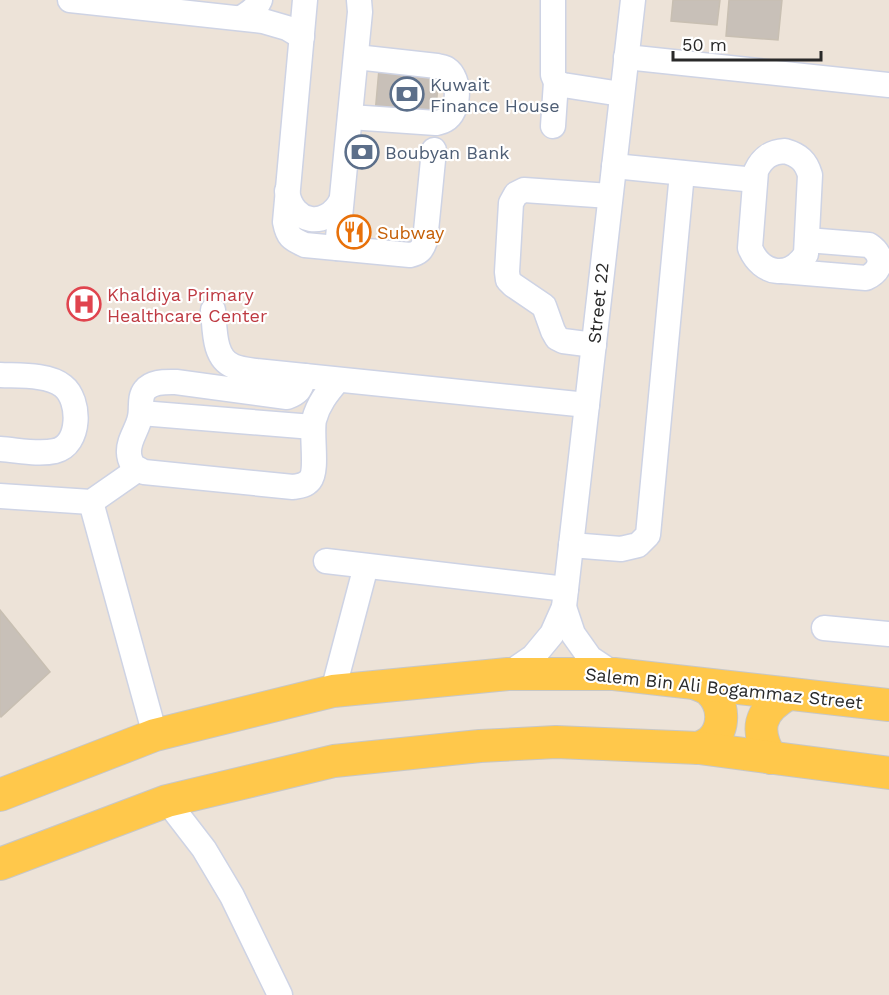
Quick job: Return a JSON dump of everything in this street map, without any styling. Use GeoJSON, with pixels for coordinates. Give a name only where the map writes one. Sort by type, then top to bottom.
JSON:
{"type":"FeatureCollection","features":[{"type":"Feature","properties":{"kind":"main road","name":"Salem Bin Ali Bogammaz Street"},"geometry":{"type":"LineString","coordinates":[[0,795],[155,735],[333,691],[508,674],[614,674],[889,705]]}},
{"type":"Feature","properties":{"kind":"main road"},"geometry":{"type":"LineString","coordinates":[[697,684],[709,690],[718,701],[722,715],[719,729],[711,741],[699,748]]}},
{"type":"Feature","properties":{"kind":"main road"},"geometry":{"type":"LineString","coordinates":[[771,758],[763,745],[761,729],[765,714],[774,702],[788,694]]}},
{"type":"Feature","properties":{"kind":"main road"},"geometry":{"type":"LineString","coordinates":[[1,862],[167,801],[334,761],[457,748],[556,742],[699,748],[882,776]]}},
{"type":"Feature","properties":{"kind":"street"},"geometry":{"type":"LineString","coordinates":[[70,0],[263,21],[287,28],[302,37]]}},
{"type":"Feature","properties":{"kind":"street"},"geometry":{"type":"LineString","coordinates":[[241,18],[250,13],[260,0]]}},
{"type":"Feature","properties":{"kind":"street"},"geometry":{"type":"LineString","coordinates":[[305,0],[285,222],[290,238],[305,245],[410,255],[418,253],[425,241],[434,150]]}},
{"type":"Feature","properties":{"kind":"street"},"geometry":{"type":"LineString","coordinates":[[337,248],[360,12],[359,0]]}},
{"type":"Feature","properties":{"kind":"street"},"geometry":{"type":"LineString","coordinates":[[553,0],[553,75],[556,82],[553,126]]}},
{"type":"Feature","properties":{"kind":"street","name":"Street 22"},"geometry":{"type":"LineString","coordinates":[[508,674],[533,657],[552,634],[565,598],[633,0]]}},
{"type":"Feature","properties":{"kind":"street"},"geometry":{"type":"LineString","coordinates":[[350,117],[436,123],[446,120],[456,104],[455,78],[447,69],[356,57]]}},
{"type":"Feature","properties":{"kind":"street"},"geometry":{"type":"LineString","coordinates":[[626,57],[889,85]]}},
{"type":"Feature","properties":{"kind":"street"},"geometry":{"type":"LineString","coordinates":[[556,82],[621,94]]}},
{"type":"Feature","properties":{"kind":"street"},"geometry":{"type":"LineString","coordinates":[[782,271],[800,263],[806,254],[810,175],[802,159],[794,153],[775,152],[760,162],[756,171],[750,248],[754,258],[762,266],[782,271],[866,278],[878,269],[879,255],[868,244],[807,240]]}},
{"type":"Feature","properties":{"kind":"street"},"geometry":{"type":"LineString","coordinates":[[614,166],[755,180]]}},
{"type":"Feature","properties":{"kind":"street"},"geometry":{"type":"LineString","coordinates":[[571,545],[621,549],[638,545],[648,535],[682,173]]}},
{"type":"Feature","properties":{"kind":"street"},"geometry":{"type":"LineString","coordinates":[[594,345],[563,341],[557,338],[544,306],[508,280],[511,203],[516,194],[524,190],[610,196]]}},
{"type":"Feature","properties":{"kind":"street"},"geometry":{"type":"LineString","coordinates":[[287,191],[292,208],[306,218],[323,218],[337,209],[341,201]]}},
{"type":"Feature","properties":{"kind":"street"},"geometry":{"type":"LineString","coordinates":[[213,310],[220,354],[233,366],[256,371],[587,405]]}},
{"type":"Feature","properties":{"kind":"street"},"geometry":{"type":"LineString","coordinates":[[0,375],[43,378],[57,382],[73,399],[76,414],[72,436],[59,450],[37,452],[0,449]]}},
{"type":"Feature","properties":{"kind":"street"},"geometry":{"type":"LineString","coordinates":[[305,376],[300,390],[286,397],[176,382],[152,384],[142,395],[138,427],[130,445],[129,453],[133,466],[144,472],[293,487],[303,485],[309,482],[314,474],[313,427],[318,408],[322,399],[338,380]]}},
{"type":"Feature","properties":{"kind":"street"},"geometry":{"type":"LineString","coordinates":[[141,413],[313,427]]}},
{"type":"Feature","properties":{"kind":"street"},"geometry":{"type":"LineString","coordinates":[[0,496],[91,502],[137,470]]}},
{"type":"Feature","properties":{"kind":"street"},"geometry":{"type":"LineString","coordinates":[[91,502],[155,735]]}},
{"type":"Feature","properties":{"kind":"street"},"geometry":{"type":"LineString","coordinates":[[326,561],[565,598]]}},
{"type":"Feature","properties":{"kind":"street"},"geometry":{"type":"LineString","coordinates":[[333,691],[366,566]]}},
{"type":"Feature","properties":{"kind":"street","name":"Street 22"},"geometry":{"type":"LineString","coordinates":[[565,598],[573,634],[590,658],[614,674]]}},
{"type":"Feature","properties":{"kind":"street"},"geometry":{"type":"LineString","coordinates":[[824,627],[889,634]]}},
{"type":"Feature","properties":{"kind":"street"},"geometry":{"type":"LineString","coordinates":[[167,801],[204,849],[232,896],[280,995]]}},
{"type":"Feature","properties":{"kind":"building"},"geometry":{"type":"Polygon","coordinates":[[[673,0],[720,0],[717,25],[671,21],[673,0]]]}},
{"type":"Feature","properties":{"kind":"building"},"geometry":{"type":"Polygon","coordinates":[[[729,0],[782,0],[778,40],[726,36],[729,0]]]}},
{"type":"Feature","properties":{"kind":"building","name":"Kuwait Finance House"},"geometry":{"type":"Polygon","coordinates":[[[379,69],[439,74],[435,119],[375,114],[379,69]]]}},
{"type":"Feature","properties":{"kind":"building"},"geometry":{"type":"Polygon","coordinates":[[[0,610],[50,672],[1,717],[0,716],[0,610]]]}},
{"type":"Feature","properties":{"kind":"place","name":"Kuwait Finance House"},"geometry":{"type":"Point","coordinates":[407,94]}},
{"type":"Feature","properties":{"kind":"place","name":"Boubyan Bank"},"geometry":{"type":"Point","coordinates":[362,152]}},
{"type":"Feature","properties":{"kind":"place","name":"Subway"},"geometry":{"type":"Point","coordinates":[354,232]}},
{"type":"Feature","properties":{"kind":"place","name":"Khaldiya Primary Healthcare Center"},"geometry":{"type":"Point","coordinates":[84,304]}}]}
